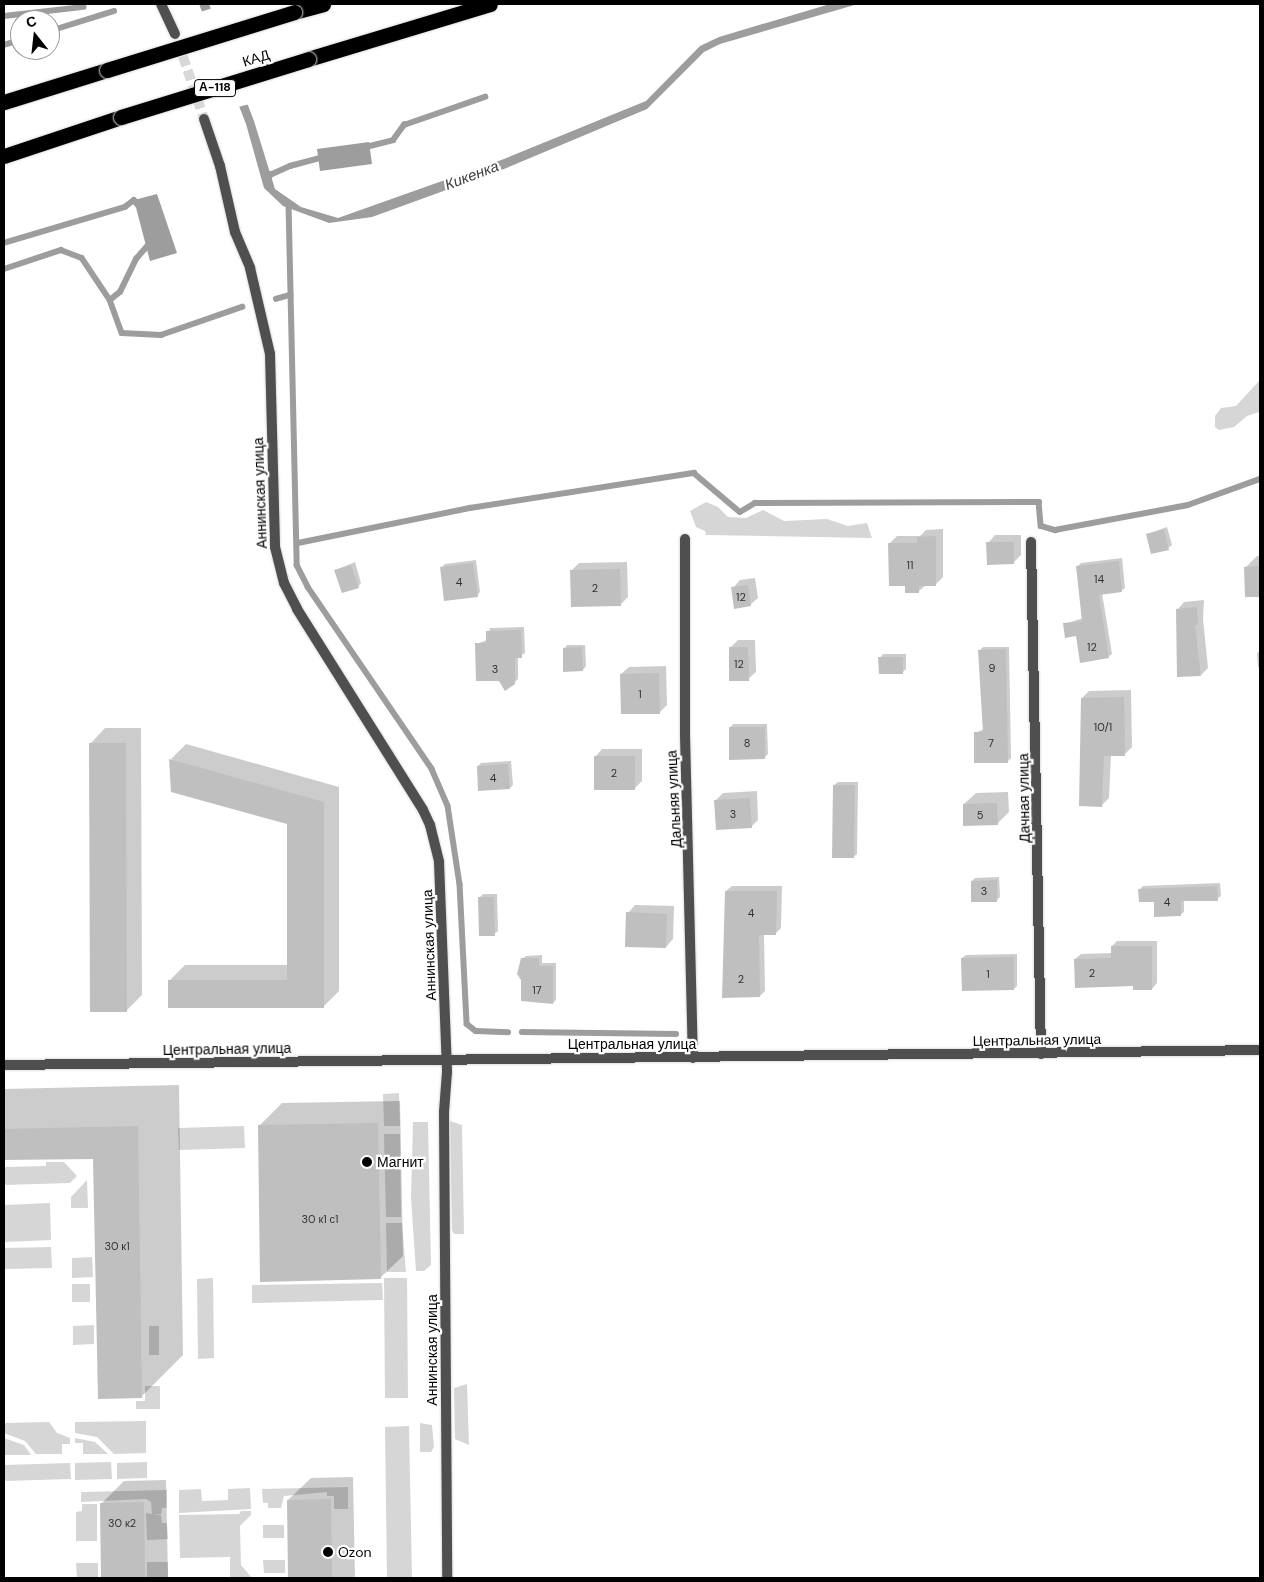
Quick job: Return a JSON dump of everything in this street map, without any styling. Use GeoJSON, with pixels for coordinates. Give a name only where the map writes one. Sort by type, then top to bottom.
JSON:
{"type":"FeatureCollection","features":[{"type":"Feature","properties":{"kind":"highway"},"geometry":{"type":"LineString","coordinates":[[4,102],[323,4]]}},
{"type":"Feature","properties":{"kind":"highway","name":"КАД"},"geometry":{"type":"LineString","coordinates":[[4,156],[121,117],[490,4]]}},
{"type":"Feature","properties":{"kind":"street"},"geometry":{"type":"LineString","coordinates":[[161,4],[175,34]]}},
{"type":"Feature","properties":{"kind":"street","name":"Аннинская улица"},"geometry":{"type":"LineString","coordinates":[[204,119],[220,166],[236,232],[250,268],[270,354],[274,538],[278,561],[297,609],[430,826],[439,862],[447,1058],[444,1112],[447,1578]]}},
{"type":"Feature","properties":{"kind":"street","name":"Дальняя улица"},"geometry":{"type":"LineString","coordinates":[[684,539],[685,736],[693,1058]]}},
{"type":"Feature","properties":{"kind":"street","name":"Дачная улица"},"geometry":{"type":"LineString","coordinates":[[1031,542],[1041,1054]]}},
{"type":"Feature","properties":{"kind":"street","name":"Центральная улица"},"geometry":{"type":"LineString","coordinates":[[4,1065],[447,1058],[693,1058],[1260,1050]]}},
{"type":"Feature","properties":{"kind":"shaded area"},"geometry":{"type":"Polygon","coordinates":[[[1260,380],[1259,412],[1247,416],[1234,427],[1219,430],[1215,427],[1215,416],[1221,408],[1236,406],[1260,380]]]}},
{"type":"Feature","properties":{"kind":"shaded area"},"geometry":{"type":"Polygon","coordinates":[[[706,502],[718,507],[728,517],[746,518],[763,510],[784,521],[827,519],[848,526],[867,523],[872,538],[706,535],[705,531],[696,527],[690,511],[706,502]]]}},
{"type":"Feature","properties":{"kind":"shaded area"},"geometry":{"type":"Polygon","coordinates":[[[399,1093],[400,1126],[384,1126],[383,1094],[399,1093]]]}},
{"type":"Feature","properties":{"kind":"shaded area"},"geometry":{"type":"Polygon","coordinates":[[[450,1121],[462,1125],[464,1234],[454,1234],[452,1230],[450,1121]]]}},
{"type":"Feature","properties":{"kind":"shaded area"},"geometry":{"type":"Polygon","coordinates":[[[413,1122],[428,1122],[431,1265],[424,1271],[416,1271],[411,1198],[413,1122]]]}},
{"type":"Feature","properties":{"kind":"shaded area"},"geometry":{"type":"Polygon","coordinates":[[[244,1126],[245,1148],[179,1150],[178,1128],[244,1126]]]}},
{"type":"Feature","properties":{"kind":"shaded area"},"geometry":{"type":"Polygon","coordinates":[[[384,1134],[400,1134],[401,1217],[386,1217],[384,1134]]]}},
{"type":"Feature","properties":{"kind":"shaded area"},"geometry":{"type":"Polygon","coordinates":[[[46,1162],[64,1162],[77,1176],[70,1183],[4,1185],[4,1167],[46,1166],[46,1162]]]}},
{"type":"Feature","properties":{"kind":"shaded area"},"geometry":{"type":"Polygon","coordinates":[[[87,1180],[88,1208],[71,1208],[71,1197],[87,1180]]]}},
{"type":"Feature","properties":{"kind":"shaded area"},"geometry":{"type":"Polygon","coordinates":[[[50,1203],[51,1240],[4,1242],[4,1205],[50,1203]]]}},
{"type":"Feature","properties":{"kind":"shaded area"},"geometry":{"type":"Polygon","coordinates":[[[386,1223],[402,1223],[406,1272],[387,1272],[386,1223]]]}},
{"type":"Feature","properties":{"kind":"shaded area"},"geometry":{"type":"Polygon","coordinates":[[[51,1247],[52,1268],[4,1269],[4,1248],[51,1247]]]}},
{"type":"Feature","properties":{"kind":"shaded area"},"geometry":{"type":"Polygon","coordinates":[[[92,1257],[93,1277],[72,1278],[72,1258],[92,1257]]]}},
{"type":"Feature","properties":{"kind":"shaded area"},"geometry":{"type":"Polygon","coordinates":[[[213,1278],[214,1358],[198,1359],[197,1279],[213,1278]]]}},
{"type":"Feature","properties":{"kind":"shaded area"},"geometry":{"type":"Polygon","coordinates":[[[384,1278],[407,1278],[408,1398],[385,1398],[384,1278]]]}},
{"type":"Feature","properties":{"kind":"shaded area"},"geometry":{"type":"Polygon","coordinates":[[[382,1283],[383,1300],[252,1303],[252,1285],[382,1283]]]}},
{"type":"Feature","properties":{"kind":"shaded area"},"geometry":{"type":"Polygon","coordinates":[[[72,1284],[90,1284],[90,1302],[72,1302],[72,1284]]]}},
{"type":"Feature","properties":{"kind":"shaded area"},"geometry":{"type":"Polygon","coordinates":[[[94,1325],[94,1344],[73,1345],[73,1326],[94,1325]]]}},
{"type":"Feature","properties":{"kind":"shaded area"},"geometry":{"type":"Polygon","coordinates":[[[149,1326],[159,1326],[159,1355],[149,1355],[149,1326]]]}},
{"type":"Feature","properties":{"kind":"shaded area"},"geometry":{"type":"Polygon","coordinates":[[[467,1384],[469,1445],[455,1439],[454,1388],[467,1384]]]}},
{"type":"Feature","properties":{"kind":"shaded area"},"geometry":{"type":"Polygon","coordinates":[[[145,1386],[160,1386],[160,1409],[136,1409],[136,1401],[145,1401],[145,1386]]]}},
{"type":"Feature","properties":{"kind":"shaded area"},"geometry":{"type":"Polygon","coordinates":[[[146,1421],[146,1453],[114,1454],[97,1437],[75,1433],[75,1422],[146,1421]]]}},
{"type":"Feature","properties":{"kind":"shaded area"},"geometry":{"type":"Polygon","coordinates":[[[49,1422],[57,1433],[70,1438],[70,1444],[62,1444],[62,1454],[36,1454],[25,1441],[4,1433],[4,1423],[49,1422]]]}},
{"type":"Feature","properties":{"kind":"shaded area"},"geometry":{"type":"Polygon","coordinates":[[[420,1423],[432,1425],[434,1447],[431,1452],[420,1452],[420,1423]]]}},
{"type":"Feature","properties":{"kind":"shaded area"},"geometry":{"type":"Polygon","coordinates":[[[409,1426],[412,1578],[387,1578],[385,1427],[409,1426]]]}},
{"type":"Feature","properties":{"kind":"shaded area"},"geometry":{"type":"Polygon","coordinates":[[[4,1438],[24,1445],[31,1455],[4,1455],[4,1438]]]}},
{"type":"Feature","properties":{"kind":"shaded area"},"geometry":{"type":"Polygon","coordinates":[[[75,1438],[95,1442],[108,1454],[83,1454],[83,1443],[75,1443],[75,1438]]]}},
{"type":"Feature","properties":{"kind":"shaded area"},"geometry":{"type":"Polygon","coordinates":[[[111,1462],[112,1479],[75,1480],[75,1463],[111,1462]]]}},
{"type":"Feature","properties":{"kind":"shaded area"},"geometry":{"type":"Polygon","coordinates":[[[147,1462],[147,1478],[117,1479],[117,1463],[147,1462]]]}},
{"type":"Feature","properties":{"kind":"shaded area"},"geometry":{"type":"Polygon","coordinates":[[[70,1463],[71,1479],[4,1481],[4,1465],[70,1463]]]}},
{"type":"Feature","properties":{"kind":"shaded area"},"geometry":{"type":"Polygon","coordinates":[[[348,1487],[348,1509],[334,1509],[334,1496],[327,1496],[327,1492],[284,1496],[281,1508],[268,1508],[268,1503],[263,1503],[262,1489],[348,1487]]]}},
{"type":"Feature","properties":{"kind":"shaded area"},"geometry":{"type":"Polygon","coordinates":[[[250,1488],[251,1509],[179,1513],[179,1490],[201,1489],[202,1501],[228,1500],[228,1489],[250,1488]]]}},
{"type":"Feature","properties":{"kind":"shaded area"},"geometry":{"type":"Polygon","coordinates":[[[167,1490],[167,1508],[162,1508],[161,1514],[152,1514],[151,1502],[146,1499],[81,1502],[81,1492],[167,1490]]]}},
{"type":"Feature","properties":{"kind":"shaded area"},"geometry":{"type":"Polygon","coordinates":[[[82,1504],[97,1504],[97,1541],[76,1541],[76,1512],[82,1511],[82,1504]]]}},
{"type":"Feature","properties":{"kind":"shaded area"},"geometry":{"type":"Polygon","coordinates":[[[241,1511],[251,1511],[251,1515],[240,1526],[241,1565],[251,1577],[230,1578],[230,1557],[180,1558],[179,1515],[239,1514],[241,1511]]]}},
{"type":"Feature","properties":{"kind":"shaded area"},"geometry":{"type":"Polygon","coordinates":[[[146,1513],[161,1515],[162,1523],[167,1523],[168,1539],[147,1540],[146,1513]]]}},
{"type":"Feature","properties":{"kind":"shaded area"},"geometry":{"type":"Polygon","coordinates":[[[263,1525],[284,1525],[284,1538],[263,1538],[263,1525]]]}},
{"type":"Feature","properties":{"kind":"shaded area"},"geometry":{"type":"Polygon","coordinates":[[[263,1560],[285,1560],[285,1573],[264,1573],[263,1560]]]}},
{"type":"Feature","properties":{"kind":"shaded area"},"geometry":{"type":"Polygon","coordinates":[[[147,1562],[168,1562],[168,1578],[147,1578],[147,1562]]]}},
{"type":"Feature","properties":{"kind":"shaded area"},"geometry":{"type":"Polygon","coordinates":[[[76,1563],[98,1563],[98,1578],[77,1578],[76,1563]]]}},
{"type":"Feature","properties":{"kind":"water","name":"Кикенка"},"geometry":{"type":"Polygon","coordinates":[[[199,4],[209,4],[254,121],[275,189],[301,207],[338,218],[504,159],[646,101],[700,46],[719,37],[830,4],[858,4],[720,44],[704,52],[647,109],[504,169],[372,217],[329,223],[283,206],[264,188],[246,124],[199,4]]]}},
{"type":"Feature","properties":{"kind":"water"},"geometry":{"type":"Polygon","coordinates":[[[369,142],[372,164],[320,171],[317,149],[369,142]]]}},
{"type":"Feature","properties":{"kind":"water"},"geometry":{"type":"Polygon","coordinates":[[[157,194],[177,253],[150,261],[134,200],[157,194]]]}},
{"type":"Feature","properties":{"kind":"pier"},"geometry":{"type":"Polygon","coordinates":[[[213,8],[250,104],[238,107],[200,12],[213,8]]]}},
{"type":"Feature","properties":{"kind":"building"},"geometry":{"type":"Polygon","coordinates":[[[1164,529],[1169,550],[1151,554],[1146,534],[1164,529]]]}},
{"type":"Feature","properties":{"kind":"building"},"geometry":{"type":"Polygon","coordinates":[[[936,536],[936,586],[919,586],[919,593],[905,593],[905,586],[889,586],[888,543],[917,543],[917,537],[936,536]]]}},
{"type":"Feature","properties":{"kind":"building"},"geometry":{"type":"Polygon","coordinates":[[[986,542],[1014,542],[1014,564],[987,565],[986,542]]]}},
{"type":"Feature","properties":{"kind":"building"},"geometry":{"type":"Polygon","coordinates":[[[1119,561],[1122,592],[1099,595],[1109,658],[1080,663],[1076,636],[1065,638],[1063,623],[1082,621],[1076,566],[1119,561]]]}},
{"type":"Feature","properties":{"kind":"building"},"geometry":{"type":"Polygon","coordinates":[[[473,563],[478,597],[444,601],[440,567],[473,563]]]}},
{"type":"Feature","properties":{"kind":"building"},"geometry":{"type":"Polygon","coordinates":[[[351,565],[359,588],[342,593],[334,570],[351,565]]]}},
{"type":"Feature","properties":{"kind":"building"},"geometry":{"type":"Polygon","coordinates":[[[1260,566],[1260,597],[1245,597],[1244,567],[1260,566]]]}},
{"type":"Feature","properties":{"kind":"building"},"geometry":{"type":"Polygon","coordinates":[[[620,569],[621,606],[571,607],[570,570],[620,569]]]}},
{"type":"Feature","properties":{"kind":"building"},"geometry":{"type":"Polygon","coordinates":[[[748,585],[751,606],[734,609],[731,587],[748,585]]]}},
{"type":"Feature","properties":{"kind":"building"},"geometry":{"type":"Polygon","coordinates":[[[1197,607],[1198,625],[1195,625],[1201,676],[1177,677],[1176,609],[1197,607]]]}},
{"type":"Feature","properties":{"kind":"building"},"geometry":{"type":"Polygon","coordinates":[[[521,630],[522,658],[515,658],[515,684],[505,691],[499,681],[476,681],[475,643],[486,643],[486,631],[521,630]]]}},
{"type":"Feature","properties":{"kind":"building"},"geometry":{"type":"Polygon","coordinates":[[[582,647],[583,671],[563,672],[563,648],[582,647]]]}},
{"type":"Feature","properties":{"kind":"building"},"geometry":{"type":"Polygon","coordinates":[[[729,647],[748,647],[749,681],[729,681],[729,647]]]}},
{"type":"Feature","properties":{"kind":"building"},"geometry":{"type":"Polygon","coordinates":[[[1006,649],[1008,763],[974,763],[974,732],[983,732],[978,650],[1006,649]]]}},
{"type":"Feature","properties":{"kind":"building"},"geometry":{"type":"Polygon","coordinates":[[[878,657],[903,657],[903,674],[879,674],[878,657]]]}},
{"type":"Feature","properties":{"kind":"building"},"geometry":{"type":"Polygon","coordinates":[[[659,673],[660,714],[621,714],[620,674],[659,673]]]}},
{"type":"Feature","properties":{"kind":"building"},"geometry":{"type":"Polygon","coordinates":[[[1124,697],[1125,756],[1104,756],[1102,807],[1079,806],[1081,698],[1124,697]]]}},
{"type":"Feature","properties":{"kind":"building"},"geometry":{"type":"Polygon","coordinates":[[[729,727],[765,727],[765,759],[729,760],[729,727]]]}},
{"type":"Feature","properties":{"kind":"building"},"geometry":{"type":"Polygon","coordinates":[[[89,743],[126,743],[127,1012],[90,1012],[89,743]]]}},
{"type":"Feature","properties":{"kind":"building"},"geometry":{"type":"Polygon","coordinates":[[[594,756],[635,756],[635,790],[594,790],[594,756]]]}},
{"type":"Feature","properties":{"kind":"building"},"geometry":{"type":"Polygon","coordinates":[[[169,759],[324,802],[324,1008],[168,1008],[168,980],[287,980],[287,824],[171,792],[169,759]]]}},
{"type":"Feature","properties":{"kind":"building"},"geometry":{"type":"Polygon","coordinates":[[[508,764],[510,789],[478,791],[477,766],[508,764]]]}},
{"type":"Feature","properties":{"kind":"building"},"geometry":{"type":"Polygon","coordinates":[[[833,785],[855,785],[854,858],[832,858],[833,785]]]}},
{"type":"Feature","properties":{"kind":"building"},"geometry":{"type":"Polygon","coordinates":[[[750,798],[752,828],[716,830],[714,800],[750,798]]]}},
{"type":"Feature","properties":{"kind":"building"},"geometry":{"type":"Polygon","coordinates":[[[997,803],[998,825],[963,826],[963,804],[997,803]]]}},
{"type":"Feature","properties":{"kind":"building"},"geometry":{"type":"Polygon","coordinates":[[[997,880],[997,902],[971,902],[971,881],[997,880]]]}},
{"type":"Feature","properties":{"kind":"building"},"geometry":{"type":"Polygon","coordinates":[[[1217,886],[1218,901],[1181,901],[1181,916],[1154,917],[1154,902],[1139,902],[1138,889],[1217,886]]]}},
{"type":"Feature","properties":{"kind":"building"},"geometry":{"type":"Polygon","coordinates":[[[725,891],[777,891],[776,935],[759,935],[760,997],[722,998],[725,891]]]}},
{"type":"Feature","properties":{"kind":"building"},"geometry":{"type":"Polygon","coordinates":[[[478,897],[494,897],[495,936],[479,936],[478,897]]]}},
{"type":"Feature","properties":{"kind":"building"},"geometry":{"type":"Polygon","coordinates":[[[626,912],[667,914],[666,948],[625,947],[626,912]]]}},
{"type":"Feature","properties":{"kind":"building"},"geometry":{"type":"Polygon","coordinates":[[[1111,946],[1152,946],[1152,990],[1133,990],[1133,986],[1075,988],[1074,959],[1111,958],[1111,946]]]}},
{"type":"Feature","properties":{"kind":"building"},"geometry":{"type":"Polygon","coordinates":[[[1014,957],[1014,990],[962,991],[961,958],[1014,957]]]}},
{"type":"Feature","properties":{"kind":"building"},"geometry":{"type":"Polygon","coordinates":[[[521,958],[539,958],[539,966],[553,966],[553,1004],[521,1001],[521,980],[517,974],[521,958]]]}},
{"type":"Feature","properties":{"kind":"building"},"geometry":{"type":"Polygon","coordinates":[[[378,1123],[381,1279],[260,1282],[258,1125],[378,1123]]]}},
{"type":"Feature","properties":{"kind":"building"},"geometry":{"type":"Polygon","coordinates":[[[138,1126],[142,1398],[98,1399],[93,1159],[4,1160],[4,1129],[138,1126]]]}},
{"type":"Feature","properties":{"kind":"building"},"geometry":{"type":"Polygon","coordinates":[[[331,1499],[332,1578],[288,1578],[287,1500],[331,1499]]]}},
{"type":"Feature","properties":{"kind":"building"},"geometry":{"type":"Polygon","coordinates":[[[144,1502],[145,1578],[101,1578],[100,1503],[144,1502]]]}},
{"type":"Feature","properties":{"kind":"waterway"},"geometry":{"type":"LineString","coordinates":[[4,16],[83,7]]}},
{"type":"Feature","properties":{"kind":"waterway"},"geometry":{"type":"LineString","coordinates":[[60,28],[114,11]]}},
{"type":"Feature","properties":{"kind":"waterway"},"geometry":{"type":"LineString","coordinates":[[4,45],[10,43]]}},
{"type":"Feature","properties":{"kind":"waterway"},"geometry":{"type":"LineString","coordinates":[[362,148],[393,140],[404,125],[485,97]]}},
{"type":"Feature","properties":{"kind":"waterway"},"geometry":{"type":"LineString","coordinates":[[267,183],[270,175],[290,166],[324,157]]}},
{"type":"Feature","properties":{"kind":"waterway"},"geometry":{"type":"LineString","coordinates":[[4,243],[125,207],[134,200],[138,205]]}},
{"type":"Feature","properties":{"kind":"waterway"},"geometry":{"type":"LineString","coordinates":[[289,204],[297,565],[308,587],[432,769],[448,806],[460,884],[467,1024],[476,1031],[508,1032]]}},
{"type":"Feature","properties":{"kind":"waterway"},"geometry":{"type":"LineString","coordinates":[[110,300],[120,292],[136,259],[149,244]]}},
{"type":"Feature","properties":{"kind":"waterway"},"geometry":{"type":"LineString","coordinates":[[4,269],[61,250],[82,258],[110,300],[122,333],[161,335],[242,307]]}},
{"type":"Feature","properties":{"kind":"waterway"},"geometry":{"type":"LineString","coordinates":[[276,299],[290,295]]}},
{"type":"Feature","properties":{"kind":"waterway"},"geometry":{"type":"LineString","coordinates":[[298,543],[470,508],[694,473],[740,512],[755,503],[1039,502],[1041,526],[1055,530],[1188,505],[1260,479]]}},
{"type":"Feature","properties":{"kind":"waterway"},"geometry":{"type":"LineString","coordinates":[[522,1032],[676,1034]]}},
{"type":"Feature","properties":{"kind":"tunnel"},"geometry":{"type":"LineString","coordinates":[[178,42],[204,119]]}},
{"type":"Feature","properties":{"kind":"place","name":"Магнит"},"geometry":{"type":"Point","coordinates":[367,1162]}},
{"type":"Feature","properties":{"kind":"place","name":"Ozon"},"geometry":{"type":"Point","coordinates":[328,1552]}}]}
